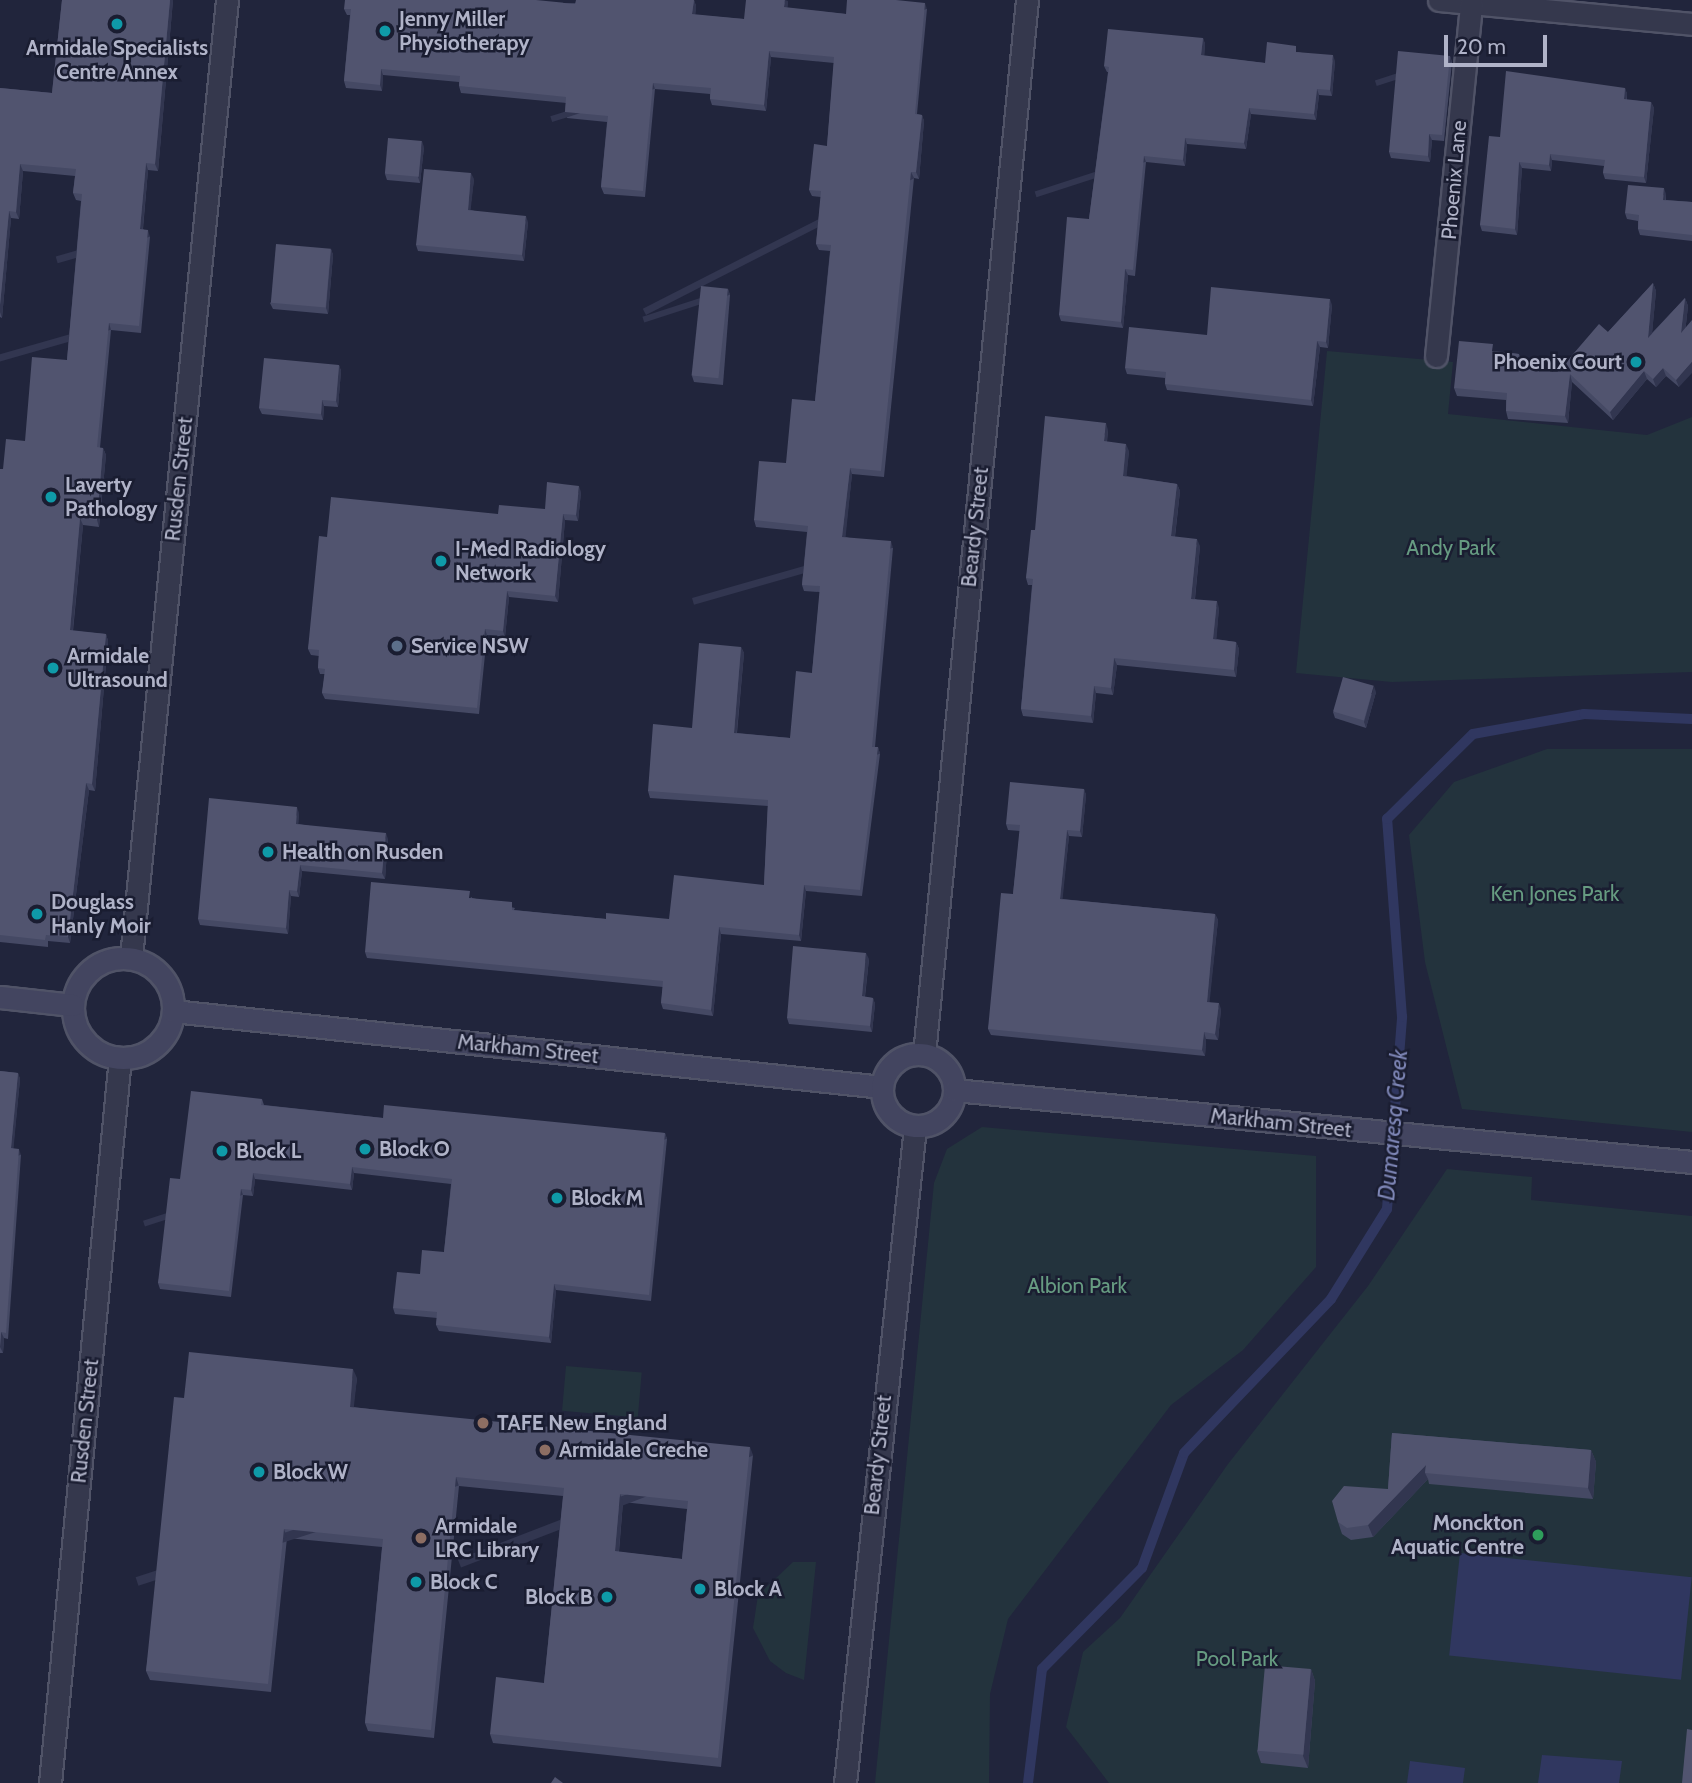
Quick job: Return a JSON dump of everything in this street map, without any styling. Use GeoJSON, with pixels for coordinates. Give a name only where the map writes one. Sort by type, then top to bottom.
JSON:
{"type":"FeatureCollection","features":[{"type":"Feature","properties":{"kind":"street","name":"Rusden Street"},"geometry":{"type":"LineString","coordinates":[[131,957],[227,0]]}},
{"type":"Feature","properties":{"kind":"street","name":"Beardy Street"},"geometry":{"type":"LineString","coordinates":[[924,1054],[1027,0]]}},
{"type":"Feature","properties":{"kind":"street"},"geometry":{"type":"LineString","coordinates":[[1439,0],[1506,3],[1692,24]]}},
{"type":"Feature","properties":{"kind":"street","name":"Phoenix Lane"},"geometry":{"type":"LineString","coordinates":[[1436,356],[1471,3]]}},
{"type":"Feature","properties":{"kind":"street"},"geometry":{"type":"LineString","coordinates":[[131,957],[146,962],[164,978],[173,1011],[166,1034],[149,1051],[120,1058],[87,1043],[77,1028],[73,1005],[76,988],[90,969],[105,960],[131,957]]}},
{"type":"Feature","properties":{"kind":"street"},"geometry":{"type":"LineString","coordinates":[[0,997],[73,1005]]}},
{"type":"Feature","properties":{"kind":"street","name":"Markham Street"},"geometry":{"type":"LineString","coordinates":[[173,1011],[882,1087]]}},
{"type":"Feature","properties":{"kind":"street"},"geometry":{"type":"LineString","coordinates":[[924,1054],[945,1066],[955,1090],[943,1117],[915,1127],[888,1112],[882,1087],[887,1070],[898,1059],[924,1054]]}},
{"type":"Feature","properties":{"kind":"street","name":"Rusden Street"},"geometry":{"type":"LineString","coordinates":[[50,1783],[120,1058]]}},
{"type":"Feature","properties":{"kind":"street","name":"Markham Street"},"geometry":{"type":"LineString","coordinates":[[955,1090],[1692,1163]]}},
{"type":"Feature","properties":{"kind":"street","name":"Beardy Street"},"geometry":{"type":"LineString","coordinates":[[845,1783],[915,1127]]}},
{"type":"Feature","properties":{"kind":"green space","name":"Andy Park"},"geometry":{"type":"Polygon","coordinates":[[[1327,351],[1453,362],[1448,414],[1647,435],[1692,417],[1692,672],[1392,682],[1296,673],[1327,351]]]}},
{"type":"Feature","properties":{"kind":"green space","name":"Ken Jones Park"},"geometry":{"type":"Polygon","coordinates":[[[1547,749],[1692,749],[1692,1132],[1462,1109],[1425,962],[1409,835],[1454,782],[1547,749]]]}},
{"type":"Feature","properties":{"kind":"green space","name":"Albion Park"},"geometry":{"type":"Polygon","coordinates":[[[982,1127],[1316,1156],[1316,1267],[1243,1350],[1171,1405],[1008,1619],[990,1694],[989,1783],[875,1783],[934,1183],[947,1149],[982,1127]]]}},
{"type":"Feature","properties":{"kind":"green space","name":"Monckton Aquatic Centre"},"geometry":{"type":"Polygon","coordinates":[[[1447,1169],[1532,1177],[1531,1200],[1692,1216],[1692,1783],[1109,1783],[1066,1727],[1083,1652],[1120,1618],[1228,1464],[1368,1286],[1447,1169]]]}},
{"type":"Feature","properties":{"kind":"green space"},"geometry":{"type":"Polygon","coordinates":[[[566,1366],[642,1373],[638,1417],[562,1411],[566,1366]]]}},
{"type":"Feature","properties":{"kind":"green space"},"geometry":{"type":"Polygon","coordinates":[[[793,1562],[816,1562],[804,1680],[786,1673],[770,1661],[753,1628],[758,1595],[793,1562]]]}},
{"type":"Feature","properties":{"kind":"water"},"geometry":{"type":"Polygon","coordinates":[[[1460,1553],[1692,1577],[1681,1680],[1449,1655],[1460,1553]]]}},
{"type":"Feature","properties":{"kind":"water"},"geometry":{"type":"Polygon","coordinates":[[[1542,1755],[1622,1761],[1619,1783],[1538,1783],[1542,1755]]]}},
{"type":"Feature","properties":{"kind":"water"},"geometry":{"type":"Polygon","coordinates":[[[1410,1761],[1465,1768],[1463,1783],[1407,1783],[1410,1761]]]}},
{"type":"Feature","properties":{"kind":"building"},"geometry":{"type":"Polygon","coordinates":[[[62,0],[170,0],[155,164],[146,163],[140,229],[148,230],[139,326],[109,323],[97,447],[103,448],[97,520],[80,518],[70,630],[106,634],[92,784],[86,783],[68,937],[46,935],[45,940],[0,935],[0,469],[3,469],[6,439],[25,441],[32,357],[67,360],[82,194],[73,193],[76,169],[20,164],[16,212],[9,211],[0,305],[0,88],[52,93],[62,0]]]}},
{"type":"Feature","properties":{"kind":"building"},"geometry":{"type":"Polygon","coordinates":[[[345,0],[536,0],[575,4],[576,0],[694,0],[692,14],[744,19],[746,0],[785,0],[784,7],[846,14],[847,0],[925,3],[915,114],[922,115],[916,172],[911,172],[881,471],[850,468],[842,537],[891,541],[872,747],[878,747],[860,890],[804,885],[799,935],[719,927],[711,1010],[661,1003],[663,981],[365,952],[371,882],[470,891],[469,898],[512,902],[512,910],[606,919],[606,913],[669,919],[674,875],[764,885],[768,800],[648,791],[653,724],[692,728],[699,643],[741,647],[734,733],[790,738],[796,671],[812,673],[820,586],[802,585],[808,526],[754,520],[759,461],[786,463],[792,399],[815,401],[831,245],[816,244],[821,191],[809,190],[814,144],[827,146],[834,57],[769,51],[764,105],[710,99],[711,88],[653,83],[643,191],[601,187],[608,116],[565,112],[566,97],[459,86],[460,76],[381,69],[380,85],[344,81],[351,9],[344,9],[345,0]]]}},
{"type":"Feature","properties":{"kind":"building"},"geometry":{"type":"Polygon","coordinates":[[[1108,29],[1203,38],[1201,55],[1265,63],[1267,42],[1296,46],[1296,52],[1333,55],[1330,90],[1317,89],[1314,114],[1249,108],[1244,143],[1185,138],[1183,160],[1144,156],[1133,270],[1125,269],[1121,322],[1059,315],[1067,217],[1089,219],[1109,67],[1104,66],[1108,29]]]}},
{"type":"Feature","properties":{"kind":"building"},"geometry":{"type":"Polygon","coordinates":[[[1398,51],[1450,56],[1442,135],[1429,134],[1428,156],[1389,152],[1398,51]]]}},
{"type":"Feature","properties":{"kind":"building"},"geometry":{"type":"Polygon","coordinates":[[[1506,71],[1625,88],[1624,99],[1651,102],[1644,177],[1603,173],[1605,160],[1550,154],[1549,165],[1519,162],[1515,229],[1480,225],[1489,136],[1500,137],[1506,71]]]}},
{"type":"Feature","properties":{"kind":"building"},"geometry":{"type":"Polygon","coordinates":[[[388,138],[422,141],[419,177],[385,174],[388,138]]]}},
{"type":"Feature","properties":{"kind":"building"},"geometry":{"type":"Polygon","coordinates":[[[424,169],[471,173],[468,210],[526,216],[522,255],[416,245],[424,169]]]}},
{"type":"Feature","properties":{"kind":"building"},"geometry":{"type":"Polygon","coordinates":[[[1628,185],[1664,188],[1663,200],[1692,202],[1692,235],[1638,229],[1639,215],[1625,213],[1628,185]]]}},
{"type":"Feature","properties":{"kind":"building"},"geometry":{"type":"Polygon","coordinates":[[[276,244],[331,249],[326,308],[271,303],[276,244]]]}},
{"type":"Feature","properties":{"kind":"building"},"geometry":{"type":"Polygon","coordinates":[[[1653,283],[1648,338],[1685,298],[1681,333],[1692,320],[1692,362],[1676,380],[1663,368],[1653,379],[1644,371],[1610,412],[1570,374],[1565,416],[1506,411],[1507,393],[1454,388],[1459,341],[1493,344],[1492,351],[1519,354],[1518,362],[1562,367],[1599,324],[1608,332],[1653,283]]]}},
{"type":"Feature","properties":{"kind":"building"},"geometry":{"type":"Polygon","coordinates":[[[701,286],[728,289],[718,378],[692,376],[701,286]]]}},
{"type":"Feature","properties":{"kind":"building"},"geometry":{"type":"Polygon","coordinates":[[[1211,287],[1330,299],[1326,342],[1317,341],[1311,400],[1165,384],[1166,372],[1125,368],[1129,327],[1207,335],[1211,287]]]}},
{"type":"Feature","properties":{"kind":"building"},"geometry":{"type":"Polygon","coordinates":[[[264,358],[339,365],[336,401],[322,400],[321,414],[259,408],[264,358]]]}},
{"type":"Feature","properties":{"kind":"building"},"geometry":{"type":"Polygon","coordinates":[[[1045,416],[1106,423],[1104,441],[1126,444],[1123,476],[1177,484],[1171,536],[1197,539],[1191,599],[1217,601],[1213,639],[1236,642],[1234,670],[1114,658],[1111,688],[1094,686],[1091,716],[1021,709],[1033,579],[1026,578],[1031,530],[1035,530],[1045,416]]]}},
{"type":"Feature","properties":{"kind":"building"},"geometry":{"type":"Polygon","coordinates":[[[547,482],[579,486],[576,515],[563,514],[555,596],[507,591],[503,631],[485,629],[477,708],[322,693],[325,669],[318,668],[319,650],[308,649],[319,536],[327,537],[331,497],[498,514],[499,505],[545,509],[547,482]]]}},
{"type":"Feature","properties":{"kind":"building"},"geometry":{"type":"Polygon","coordinates":[[[1343,677],[1374,686],[1364,720],[1333,712],[1343,677]]]}},
{"type":"Feature","properties":{"kind":"building"},"geometry":{"type":"Polygon","coordinates":[[[1010,782],[1084,789],[1080,831],[1067,830],[1060,899],[1215,914],[1207,1002],[1219,1003],[1215,1034],[1204,1032],[1202,1050],[988,1029],[1001,893],[1013,894],[1020,825],[1006,824],[1010,782]]]}},
{"type":"Feature","properties":{"kind":"building","name":"Health on Rusden"},"geometry":{"type":"Polygon","coordinates":[[[209,798],[297,807],[296,824],[386,833],[382,873],[300,865],[297,891],[289,890],[286,928],[198,919],[209,798]]]}},
{"type":"Feature","properties":{"kind":"building"},"geometry":{"type":"Polygon","coordinates":[[[793,946],[866,953],[862,996],[873,998],[870,1026],[787,1018],[793,946]]]}},
{"type":"Feature","properties":{"kind":"building"},"geometry":{"type":"Polygon","coordinates":[[[0,1071],[18,1073],[11,1148],[19,1149],[6,1333],[1,1332],[0,1347],[0,1071]]]}},
{"type":"Feature","properties":{"kind":"building"},"geometry":{"type":"Polygon","coordinates":[[[191,1091],[262,1099],[261,1105],[383,1118],[384,1105],[665,1133],[649,1295],[554,1284],[549,1337],[436,1325],[437,1312],[393,1308],[397,1272],[420,1274],[422,1250],[444,1252],[452,1179],[352,1167],[350,1184],[253,1173],[251,1190],[241,1189],[229,1291],[158,1283],[170,1178],[180,1179],[191,1091]]]}},
{"type":"Feature","properties":{"kind":"building"},"geometry":{"type":"Polygon","coordinates":[[[189,1352],[353,1369],[350,1407],[750,1447],[718,1758],[490,1734],[496,1677],[544,1683],[564,1488],[456,1477],[431,1730],[365,1723],[383,1539],[284,1529],[268,1684],[146,1671],[174,1397],[184,1398],[189,1352]],[[620,1494],[615,1551],[682,1559],[688,1501],[620,1494]]]}},
{"type":"Feature","properties":{"kind":"building"},"geometry":{"type":"Polygon","coordinates":[[[1392,1433],[1591,1450],[1588,1488],[1425,1473],[1426,1465],[1368,1525],[1347,1528],[1338,1522],[1332,1501],[1344,1486],[1388,1489],[1392,1433]]]}},
{"type":"Feature","properties":{"kind":"building"},"geometry":{"type":"Polygon","coordinates":[[[1265,1665],[1311,1669],[1303,1755],[1258,1751],[1265,1665]]]}},
{"type":"Feature","properties":{"kind":"building"},"geometry":{"type":"Polygon","coordinates":[[[1687,1729],[1692,1730],[1692,1783],[1682,1783],[1687,1729]]]}},
{"type":"Feature","properties":{"kind":"building"},"geometry":{"type":"Polygon","coordinates":[[[555,1777],[563,1783],[551,1783],[555,1777]]]}},
{"type":"Feature","properties":{"kind":"waterway","name":"Dumaresq Creek"},"geometry":{"type":"LineString","coordinates":[[1028,1783],[1042,1669],[1142,1568],[1184,1453],[1331,1299],[1387,1209],[1402,1017],[1387,819],[1473,734],[1584,714],[1692,719]]}},
{"type":"Feature","properties":{"kind":"place","name":"Armidale Specialists Centre Annex"},"geometry":{"type":"Point","coordinates":[117,24]}},
{"type":"Feature","properties":{"kind":"place","name":"Jenny Miller Physiotherapy"},"geometry":{"type":"Point","coordinates":[385,31]}},
{"type":"Feature","properties":{"kind":"place","name":"Phoenix Court"},"geometry":{"type":"Point","coordinates":[1636,362]}},
{"type":"Feature","properties":{"kind":"place","name":"Laverty Pathology"},"geometry":{"type":"Point","coordinates":[51,497]}},
{"type":"Feature","properties":{"kind":"place","name":"I-Med Radiology Network"},"geometry":{"type":"Point","coordinates":[441,561]}},
{"type":"Feature","properties":{"kind":"place","name":"Service NSW"},"geometry":{"type":"Point","coordinates":[397,646]}},
{"type":"Feature","properties":{"kind":"place","name":"Armidale Ultrasound"},"geometry":{"type":"Point","coordinates":[53,668]}},
{"type":"Feature","properties":{"kind":"place","name":"Health on Rusden"},"geometry":{"type":"Point","coordinates":[268,852]}},
{"type":"Feature","properties":{"kind":"place","name":"Douglass Hanly Moir"},"geometry":{"type":"Point","coordinates":[37,914]}},
{"type":"Feature","properties":{"kind":"place","name":"Block O"},"geometry":{"type":"Point","coordinates":[365,1149]}},
{"type":"Feature","properties":{"kind":"place","name":"Block L"},"geometry":{"type":"Point","coordinates":[222,1151]}},
{"type":"Feature","properties":{"kind":"place","name":"Block M"},"geometry":{"type":"Point","coordinates":[557,1198]}},
{"type":"Feature","properties":{"kind":"place","name":"TAFE New England"},"geometry":{"type":"Point","coordinates":[483,1423]}},
{"type":"Feature","properties":{"kind":"place","name":"Armidale Creche"},"geometry":{"type":"Point","coordinates":[545,1450]}},
{"type":"Feature","properties":{"kind":"place","name":"Block W"},"geometry":{"type":"Point","coordinates":[259,1472]}},
{"type":"Feature","properties":{"kind":"place","name":"Monckton Aquatic Centre"},"geometry":{"type":"Point","coordinates":[1538,1535]}},
{"type":"Feature","properties":{"kind":"place","name":"Armidale LRC Library"},"geometry":{"type":"Point","coordinates":[421,1538]}},
{"type":"Feature","properties":{"kind":"place","name":"Block C"},"geometry":{"type":"Point","coordinates":[416,1582]}},
{"type":"Feature","properties":{"kind":"place","name":"Block A"},"geometry":{"type":"Point","coordinates":[700,1589]}},
{"type":"Feature","properties":{"kind":"place","name":"Block B"},"geometry":{"type":"Point","coordinates":[607,1597]}},
{"type":"Feature","properties":{"kind":"park label","name":"Pool Park"},"geometry":{"type":"Point","coordinates":[1237,1659]}}]}
